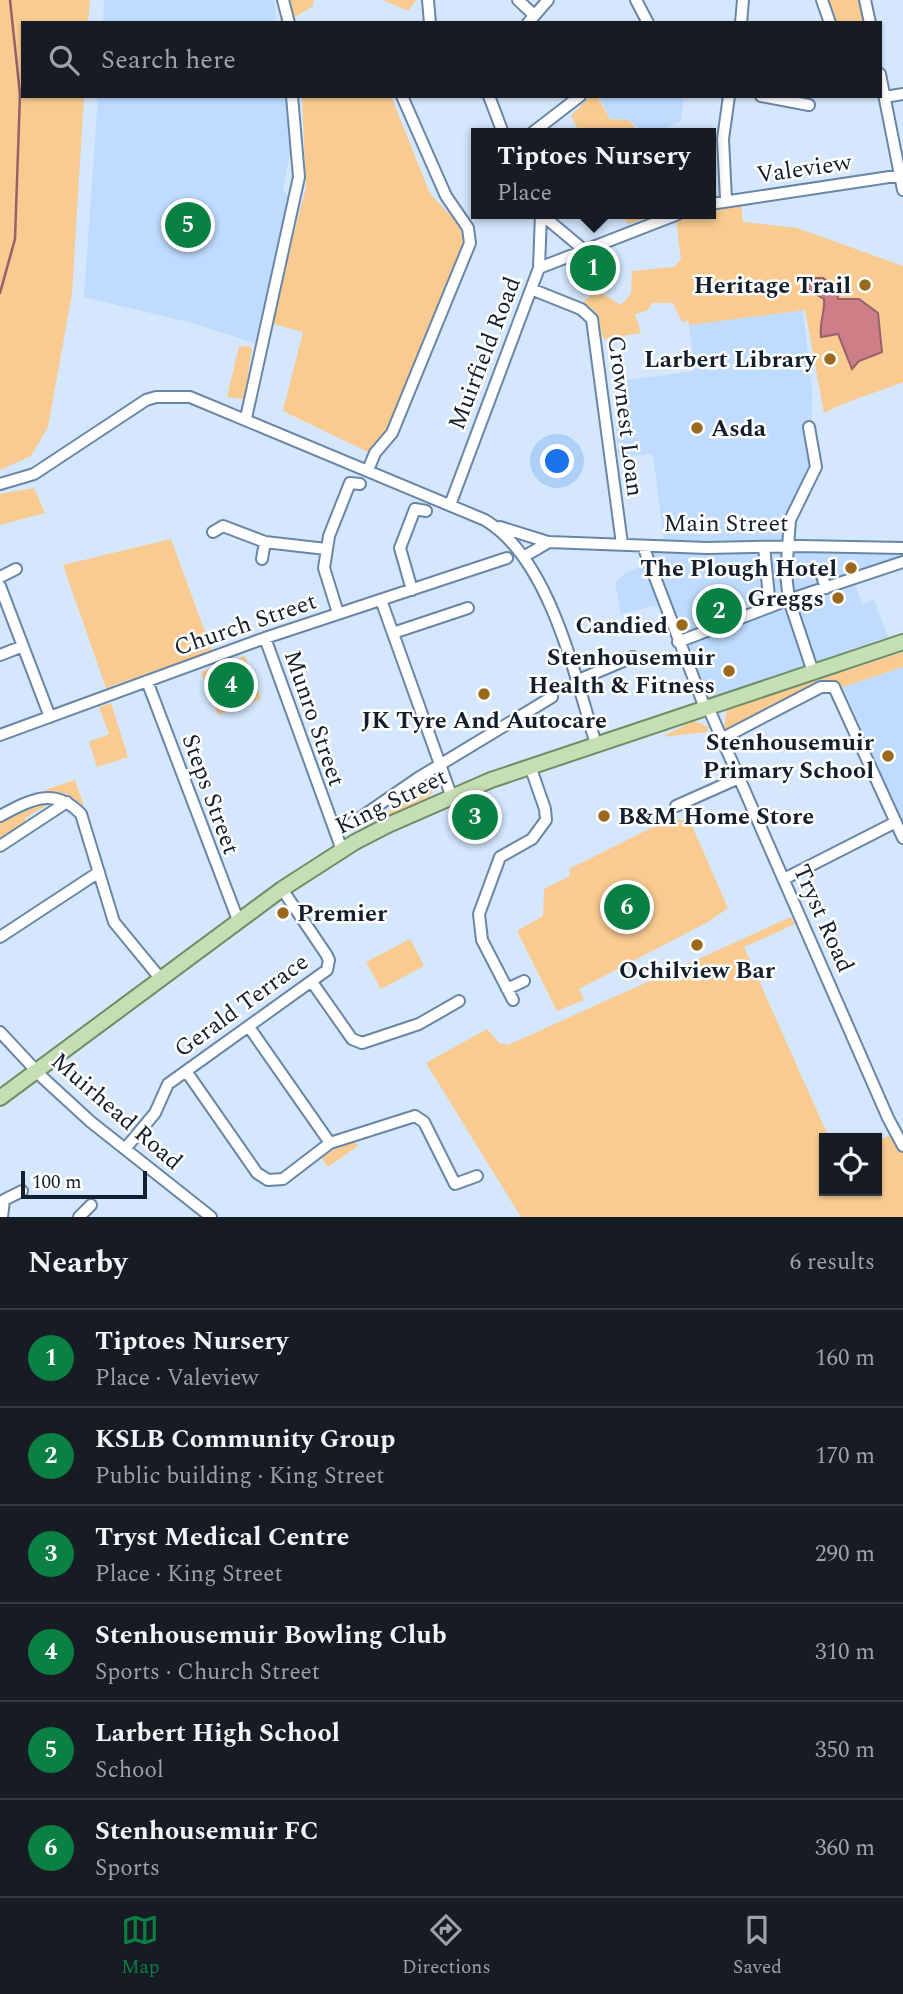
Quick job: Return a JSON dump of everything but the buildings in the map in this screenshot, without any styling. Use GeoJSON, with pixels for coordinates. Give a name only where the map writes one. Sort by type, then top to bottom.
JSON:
{"type":"FeatureCollection","features":[{"type":"Feature","properties":{"kind":"main road","name":"King Street"},"geometry":{"type":"LineString","coordinates":[[0,1098],[238,919],[342,850],[451,795],[530,766],[903,642]]}},
{"type":"Feature","properties":{"kind":"street"},"geometry":{"type":"LineString","coordinates":[[283,0],[288,21]]}},
{"type":"Feature","properties":{"kind":"street"},"geometry":{"type":"LineString","coordinates":[[428,0],[430,21]]}},
{"type":"Feature","properties":{"kind":"street"},"geometry":{"type":"LineString","coordinates":[[518,0],[531,19],[548,0]]}},
{"type":"Feature","properties":{"kind":"street"},"geometry":{"type":"LineString","coordinates":[[636,0],[647,21]]}},
{"type":"Feature","properties":{"kind":"street"},"geometry":{"type":"LineString","coordinates":[[741,21],[743,0]]}},
{"type":"Feature","properties":{"kind":"street"},"geometry":{"type":"LineString","coordinates":[[822,0],[829,21]]}},
{"type":"Feature","properties":{"kind":"street"},"geometry":{"type":"LineString","coordinates":[[865,0],[870,21]]}},
{"type":"Feature","properties":{"kind":"street"},"geometry":{"type":"LineString","coordinates":[[882,83],[903,190]]}},
{"type":"Feature","properties":{"kind":"street"},"geometry":{"type":"LineString","coordinates":[[885,97],[903,94]]}},
{"type":"Feature","properties":{"kind":"street"},"geometry":{"type":"LineString","coordinates":[[246,418],[299,177],[292,98]]}},
{"type":"Feature","properties":{"kind":"street"},"geometry":{"type":"LineString","coordinates":[[368,470],[375,453],[392,433],[470,243],[465,221],[446,196],[403,98]]}},
{"type":"Feature","properties":{"kind":"street"},"geometry":{"type":"LineString","coordinates":[[538,128],[577,98]]}},
{"type":"Feature","properties":{"kind":"street"},"geometry":{"type":"LineString","coordinates":[[726,199],[723,139],[729,98]]}},
{"type":"Feature","properties":{"kind":"street"},"geometry":{"type":"LineString","coordinates":[[772,98],[809,105]]}},
{"type":"Feature","properties":{"kind":"street"},"geometry":{"type":"LineString","coordinates":[[489,99],[501,128]]}},
{"type":"Feature","properties":{"kind":"street","name":"Valeview"},"geometry":{"type":"LineString","coordinates":[[716,202],[902,175]]}},
{"type":"Feature","properties":{"kind":"street","name":"Muirfield Road"},"geometry":{"type":"LineString","coordinates":[[450,505],[540,268],[541,219]]}},
{"type":"Feature","properties":{"kind":"street"},"geometry":{"type":"LineString","coordinates":[[547,219],[584,250]]}},
{"type":"Feature","properties":{"kind":"street"},"geometry":{"type":"LineString","coordinates":[[540,268],[665,219]]}},
{"type":"Feature","properties":{"kind":"street","name":"Crownest Loan"},"geometry":{"type":"LineString","coordinates":[[531,289],[582,309],[592,319],[622,544]]}},
{"type":"Feature","properties":{"kind":"street","name":"Main Street"},"geometry":{"type":"LineString","coordinates":[[0,484],[34,474],[128,410],[156,397],[190,397],[246,418],[497,527],[548,542],[643,546],[903,548]]}},
{"type":"Feature","properties":{"kind":"street"},"geometry":{"type":"LineString","coordinates":[[809,427],[816,467],[794,509],[786,547],[789,600],[813,672]]}},
{"type":"Feature","properties":{"kind":"street"},"geometry":{"type":"LineString","coordinates":[[338,613],[324,568],[326,549],[350,481]]}},
{"type":"Feature","properties":{"kind":"street"},"geometry":{"type":"LineString","coordinates":[[404,502],[421,510],[400,548],[412,590]]}},
{"type":"Feature","properties":{"kind":"street"},"geometry":{"type":"LineString","coordinates":[[220,524],[265,542],[326,549]]}},
{"type":"Feature","properties":{"kind":"street","name":"Main Street"},"geometry":{"type":"LineString","coordinates":[[497,527],[526,556],[543,590],[596,744]]}},
{"type":"Feature","properties":{"kind":"street"},"geometry":{"type":"LineString","coordinates":[[262,559],[265,542]]}},
{"type":"Feature","properties":{"kind":"street"},"geometry":{"type":"LineString","coordinates":[[526,556],[548,542]]}},
{"type":"Feature","properties":{"kind":"street","name":"Tryst Road"},"geometry":{"type":"LineString","coordinates":[[643,546],[678,642],[706,708],[888,1118],[903,1146]]}},
{"type":"Feature","properties":{"kind":"street"},"geometry":{"type":"LineString","coordinates":[[764,547],[770,607]]}},
{"type":"Feature","properties":{"kind":"street","name":"Church Street"},"geometry":{"type":"LineString","coordinates":[[0,735],[265,638],[507,558]]}},
{"type":"Feature","properties":{"kind":"street"},"geometry":{"type":"LineString","coordinates":[[678,642],[789,600],[903,562]]}},
{"type":"Feature","properties":{"kind":"street"},"geometry":{"type":"LineString","coordinates":[[0,577],[16,569]]}},
{"type":"Feature","properties":{"kind":"street"},"geometry":{"type":"LineString","coordinates":[[821,573],[826,588]]}},
{"type":"Feature","properties":{"kind":"street"},"geometry":{"type":"LineString","coordinates":[[0,586],[50,717]]}},
{"type":"Feature","properties":{"kind":"street"},"geometry":{"type":"LineString","coordinates":[[381,600],[451,795]]}},
{"type":"Feature","properties":{"kind":"street"},"geometry":{"type":"LineString","coordinates":[[393,633],[468,608]]}},
{"type":"Feature","properties":{"kind":"street","name":"Munro Street"},"geometry":{"type":"LineString","coordinates":[[265,638],[324,809],[342,850]]}},
{"type":"Feature","properties":{"kind":"street"},"geometry":{"type":"LineString","coordinates":[[0,655],[23,646]]}},
{"type":"Feature","properties":{"kind":"street"},"geometry":{"type":"LineString","coordinates":[[576,681],[633,657]]}},
{"type":"Feature","properties":{"kind":"street","name":"Steps Street"},"geometry":{"type":"LineString","coordinates":[[147,681],[238,919]]}},
{"type":"Feature","properties":{"kind":"street"},"geometry":{"type":"LineString","coordinates":[[720,739],[821,687],[834,687],[903,838]]}},
{"type":"Feature","properties":{"kind":"street","name":"King Street"},"geometry":{"type":"LineString","coordinates":[[351,824],[440,765],[552,697]]}},
{"type":"Feature","properties":{"kind":"street"},"geometry":{"type":"LineString","coordinates":[[513,1000],[482,940],[477,921],[489,879],[500,858],[532,839],[546,820],[545,809],[530,766]]}},
{"type":"Feature","properties":{"kind":"street"},"geometry":{"type":"LineString","coordinates":[[676,806],[738,778]]}},
{"type":"Feature","properties":{"kind":"street"},"geometry":{"type":"LineString","coordinates":[[0,816],[37,797],[54,797],[66,802],[81,814],[114,922],[160,978]]}},
{"type":"Feature","properties":{"kind":"street"},"geometry":{"type":"LineString","coordinates":[[0,846],[66,802]]}},
{"type":"Feature","properties":{"kind":"street"},"geometry":{"type":"LineString","coordinates":[[784,879],[896,822]]}},
{"type":"Feature","properties":{"kind":"street"},"geometry":{"type":"LineString","coordinates":[[0,937],[99,872]]}},
{"type":"Feature","properties":{"kind":"street","name":"Gerald Terrace"},"geometry":{"type":"LineString","coordinates":[[125,1149],[155,1113],[165,1086],[327,970],[329,960],[282,889]]}},
{"type":"Feature","properties":{"kind":"street"},"geometry":{"type":"LineString","coordinates":[[507,989],[524,981]]}},
{"type":"Feature","properties":{"kind":"street"},"geometry":{"type":"LineString","coordinates":[[312,982],[352,1039],[362,1043],[412,1027],[459,1001]]}},
{"type":"Feature","properties":{"kind":"street"},"geometry":{"type":"LineString","coordinates":[[249,1027],[330,1143]]}},
{"type":"Feature","properties":{"kind":"street","name":"Muirhead Road"},"geometry":{"type":"LineString","coordinates":[[0,1032],[38,1072],[125,1149],[211,1217]]}},
{"type":"Feature","properties":{"kind":"street"},"geometry":{"type":"LineString","coordinates":[[186,1071],[262,1177],[275,1181],[283,1179],[330,1143],[415,1116],[424,1122],[455,1184],[477,1176]]}},
{"type":"Feature","properties":{"kind":"street"},"geometry":{"type":"LineString","coordinates":[[2,1217],[4,1200],[22,1191]]}},
{"type":"Feature","properties":{"kind":"shaded area"},"geometry":{"type":"Polygon","coordinates":[[[0,0],[90,0],[88,21],[21,21],[21,98],[84,98],[72,293],[48,427],[31,456],[0,470],[0,0]]]}},
{"type":"Feature","properties":{"kind":"shaded area"},"geometry":{"type":"Polygon","coordinates":[[[104,0],[274,0],[277,21],[103,21],[104,0]]]}},
{"type":"Feature","properties":{"kind":"shaded area"},"geometry":{"type":"Polygon","coordinates":[[[287,0],[313,0],[313,6],[295,17],[289,10],[287,0]]]}},
{"type":"Feature","properties":{"kind":"shaded area"},"geometry":{"type":"Polygon","coordinates":[[[383,0],[416,0],[408,11],[383,0]]]}},
{"type":"Feature","properties":{"kind":"shaded area"},"geometry":{"type":"Polygon","coordinates":[[[826,0],[859,0],[863,21],[832,21],[826,0]]]}},
{"type":"Feature","properties":{"kind":"shaded area"},"geometry":{"type":"Polygon","coordinates":[[[98,98],[286,98],[292,143],[283,190],[293,204],[261,345],[192,323],[84,297],[98,98]]]}},
{"type":"Feature","properties":{"kind":"shaded area"},"geometry":{"type":"Polygon","coordinates":[[[302,98],[392,98],[430,194],[460,225],[464,239],[461,254],[388,427],[370,453],[283,411],[303,332],[270,323],[306,188],[302,98]]]}},
{"type":"Feature","properties":{"kind":"shaded area"},"geometry":{"type":"Polygon","coordinates":[[[588,98],[598,98],[610,119],[629,120],[635,128],[577,128],[571,116],[588,98]]]}},
{"type":"Feature","properties":{"kind":"shaded area"},"geometry":{"type":"Polygon","coordinates":[[[600,98],[684,98],[681,122],[675,122],[669,128],[638,128],[629,120],[610,119],[600,98]]]}},
{"type":"Feature","properties":{"kind":"shaded area"},"geometry":{"type":"Polygon","coordinates":[[[741,205],[743,222],[797,228],[903,266],[903,382],[824,413],[805,310],[689,325],[688,320],[682,322],[673,303],[652,303],[648,310],[635,314],[641,333],[603,339],[597,313],[583,302],[596,290],[621,305],[631,294],[632,271],[674,267],[681,259],[676,220],[716,219],[716,211],[741,205]]]}},
{"type":"Feature","properties":{"kind":"shaded area"},"geometry":{"type":"Polygon","coordinates":[[[625,219],[644,219],[628,224],[625,219]]]}},
{"type":"Feature","properties":{"kind":"shaded area"},"geometry":{"type":"Polygon","coordinates":[[[807,278],[823,278],[837,288],[838,299],[859,299],[878,313],[882,352],[859,361],[852,369],[838,334],[821,337],[824,299],[807,289],[807,278]]]}},
{"type":"Feature","properties":{"kind":"shaded area"},"geometry":{"type":"Polygon","coordinates":[[[803,310],[812,390],[811,470],[794,515],[793,546],[903,549],[903,560],[853,577],[862,604],[874,599],[888,637],[705,700],[669,609],[654,606],[621,614],[615,583],[627,572],[649,564],[643,546],[664,542],[653,454],[618,457],[616,424],[623,421],[618,381],[695,371],[689,325],[803,310]]]}},
{"type":"Feature","properties":{"kind":"shaded area"},"geometry":{"type":"Polygon","coordinates":[[[239,347],[252,348],[244,399],[227,397],[239,347]]]}},
{"type":"Feature","properties":{"kind":"shaded area"},"geometry":{"type":"Polygon","coordinates":[[[34,488],[45,513],[0,525],[0,494],[34,488]]]}},
{"type":"Feature","properties":{"kind":"shaded area"},"geometry":{"type":"Polygon","coordinates":[[[171,539],[212,651],[106,688],[63,565],[171,539]]]}},
{"type":"Feature","properties":{"kind":"shaded area"},"geometry":{"type":"Polygon","coordinates":[[[903,652],[903,667],[843,687],[834,682],[821,683],[729,729],[724,727],[727,710],[903,652]]]}},
{"type":"Feature","properties":{"kind":"shaded area"},"geometry":{"type":"Polygon","coordinates":[[[245,656],[261,699],[218,715],[201,672],[245,656]]]}},
{"type":"Feature","properties":{"kind":"shaded area","name":"Stenhousemuir Primary School"},"geometry":{"type":"Polygon","coordinates":[[[903,667],[903,824],[843,687],[903,667]]]}},
{"type":"Feature","properties":{"kind":"shaded area"},"geometry":{"type":"Polygon","coordinates":[[[111,703],[128,757],[97,767],[89,742],[109,734],[99,707],[111,703]]]}},
{"type":"Feature","properties":{"kind":"shaded area"},"geometry":{"type":"Polygon","coordinates":[[[693,721],[709,727],[707,732],[662,737],[693,721]]]}},
{"type":"Feature","properties":{"kind":"shaded area"},"geometry":{"type":"Polygon","coordinates":[[[75,780],[84,806],[67,794],[44,790],[75,780]]]}},
{"type":"Feature","properties":{"kind":"shaded area"},"geometry":{"type":"Polygon","coordinates":[[[433,781],[437,784],[430,796],[371,824],[433,781]]]}},
{"type":"Feature","properties":{"kind":"shaded area"},"geometry":{"type":"Polygon","coordinates":[[[36,801],[58,802],[52,809],[49,804],[25,818],[28,824],[22,824],[0,839],[0,819],[36,801]]]}},
{"type":"Feature","properties":{"kind":"shaded area"},"geometry":{"type":"Polygon","coordinates":[[[689,819],[728,908],[708,922],[579,989],[584,1000],[557,1011],[517,931],[543,916],[544,889],[570,876],[569,869],[663,822],[689,819]]]}},
{"type":"Feature","properties":{"kind":"shaded area"},"geometry":{"type":"Polygon","coordinates":[[[791,917],[795,924],[744,947],[827,1133],[819,1133],[819,1196],[882,1196],[882,1139],[903,1130],[903,1217],[521,1217],[426,1063],[487,1029],[499,1043],[508,1045],[791,917]]]}},
{"type":"Feature","properties":{"kind":"shaded area"},"geometry":{"type":"Polygon","coordinates":[[[410,939],[424,966],[381,989],[366,962],[410,939]]]}},
{"type":"Feature","properties":{"kind":"shaded area"},"geometry":{"type":"Polygon","coordinates":[[[349,1141],[359,1145],[328,1167],[321,1157],[349,1141]]]}},
{"type":"Feature","properties":{"kind":"waterway"},"geometry":{"type":"LineString","coordinates":[[0,293],[15,239],[20,94],[10,0]]}},
{"type":"Feature","properties":{"kind":"place","name":"Larbert High School"},"geometry":{"type":"Point","coordinates":[188,225]}},
{"type":"Feature","properties":{"kind":"place","name":"Tiptoes Nursery"},"geometry":{"type":"Point","coordinates":[593,268]}},
{"type":"Feature","properties":{"kind":"place","name":"Heritage Trail"},"geometry":{"type":"Point","coordinates":[865,285]}},
{"type":"Feature","properties":{"kind":"place","name":"Larbert Library"},"geometry":{"type":"Point","coordinates":[830,359]}},
{"type":"Feature","properties":{"kind":"place","name":"Asda"},"geometry":{"type":"Point","coordinates":[697,428]}},
{"type":"Feature","properties":{"kind":"place","name":"The Plough Hotel"},"geometry":{"type":"Point","coordinates":[851,568]}},
{"type":"Feature","properties":{"kind":"place","name":"Greggs"},"geometry":{"type":"Point","coordinates":[838,598]}},
{"type":"Feature","properties":{"kind":"place","name":"KSLB Community Group"},"geometry":{"type":"Point","coordinates":[719,611]}},
{"type":"Feature","properties":{"kind":"place","name":"Candied"},"geometry":{"type":"Point","coordinates":[682,625]}},
{"type":"Feature","properties":{"kind":"place","name":"Stenhousemuir Health & Fitness"},"geometry":{"type":"Point","coordinates":[729,671]}},
{"type":"Feature","properties":{"kind":"place","name":"Stenhousemuir Bowling Club"},"geometry":{"type":"Point","coordinates":[231,685]}},
{"type":"Feature","properties":{"kind":"place","name":"JK Tyre And Autocare"},"geometry":{"type":"Point","coordinates":[484,694]}},
{"type":"Feature","properties":{"kind":"place","name":"Stenhousemuir Primary School"},"geometry":{"type":"Point","coordinates":[888,756]}},
{"type":"Feature","properties":{"kind":"place","name":"B&M Home Store"},"geometry":{"type":"Point","coordinates":[604,816]}},
{"type":"Feature","properties":{"kind":"place","name":"Tryst Medical Centre"},"geometry":{"type":"Point","coordinates":[475,817]}},
{"type":"Feature","properties":{"kind":"place","name":"Stenhousemuir FC"},"geometry":{"type":"Point","coordinates":[627,907]}},
{"type":"Feature","properties":{"kind":"place","name":"Premier"},"geometry":{"type":"Point","coordinates":[283,913]}},
{"type":"Feature","properties":{"kind":"place","name":"Ochilview Bar"},"geometry":{"type":"Point","coordinates":[697,945]}}]}
